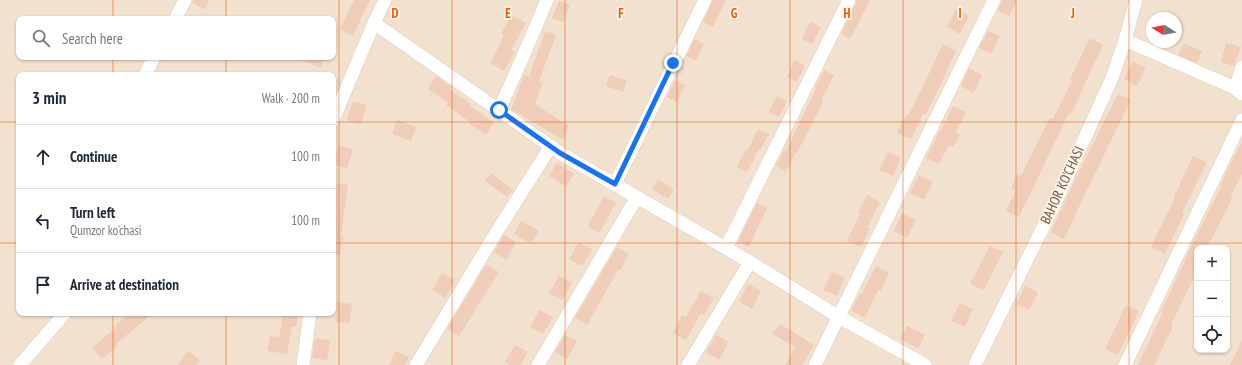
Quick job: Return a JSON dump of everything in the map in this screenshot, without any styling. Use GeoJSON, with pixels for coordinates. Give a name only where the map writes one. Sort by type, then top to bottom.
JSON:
{"type":"FeatureCollection","features":[{"type":"Feature","properties":{"kind":"street"},"geometry":{"type":"LineString","coordinates":[[177,16],[185,0]]}},
{"type":"Feature","properties":{"kind":"street"},"geometry":{"type":"LineString","coordinates":[[336,113],[385,0]]}},
{"type":"Feature","properties":{"kind":"street"},"geometry":{"type":"LineString","coordinates":[[499,110],[547,0]]}},
{"type":"Feature","properties":{"kind":"street"},"geometry":{"type":"LineString","coordinates":[[615,184],[705,0]]}},
{"type":"Feature","properties":{"kind":"street"},"geometry":{"type":"LineString","coordinates":[[726,248],[849,0]]}},
{"type":"Feature","properties":{"kind":"street"},"geometry":{"type":"LineString","coordinates":[[815,365],[994,0]]}},
{"type":"Feature","properties":{"kind":"street","name":"BAHOR KO'CHASI"},"geometry":{"type":"LineString","coordinates":[[974,365],[1060,192],[1112,78],[1125,40],[1136,0]]}},
{"type":"Feature","properties":{"kind":"street"},"geometry":{"type":"LineString","coordinates":[[374,23],[560,153],[750,262],[839,317],[925,365]]}},
{"type":"Feature","properties":{"kind":"street"},"geometry":{"type":"LineString","coordinates":[[1125,40],[1239,91],[1242,68]]}},
{"type":"Feature","properties":{"kind":"street"},"geometry":{"type":"LineString","coordinates":[[146,72],[152,60]]}},
{"type":"Feature","properties":{"kind":"street"},"geometry":{"type":"LineString","coordinates":[[1125,365],[1242,120]]}},
{"type":"Feature","properties":{"kind":"street"},"geometry":{"type":"LineString","coordinates":[[416,365],[499,228],[551,146]]}},
{"type":"Feature","properties":{"kind":"street"},"geometry":{"type":"LineString","coordinates":[[538,365],[637,197]]}},
{"type":"Feature","properties":{"kind":"street"},"geometry":{"type":"LineString","coordinates":[[688,365],[750,262]]}},
{"type":"Feature","properties":{"kind":"street"},"geometry":{"type":"LineString","coordinates":[[20,365],[63,316]]}},
{"type":"Feature","properties":{"kind":"street"},"geometry":{"type":"LineString","coordinates":[[303,365],[310,316]]}},
{"type":"Feature","properties":{"kind":"shaded area"},"geometry":{"type":"Polygon","coordinates":[[[0,0],[1242,0],[1242,365],[0,365],[0,0]]]}},
{"type":"Feature","properties":{"kind":"building"},"geometry":{"type":"Polygon","coordinates":[[[193,0],[209,0],[205,9],[192,3],[193,0]]]}},
{"type":"Feature","properties":{"kind":"building"},"geometry":{"type":"Polygon","coordinates":[[[354,0],[370,0],[353,36],[340,29],[354,0]]]}},
{"type":"Feature","properties":{"kind":"building"},"geometry":{"type":"Polygon","coordinates":[[[713,0],[726,0],[713,27],[703,22],[713,0]]]}},
{"type":"Feature","properties":{"kind":"building"},"geometry":{"type":"Polygon","coordinates":[[[857,0],[870,0],[850,39],[841,34],[857,0]]]}},
{"type":"Feature","properties":{"kind":"building"},"geometry":{"type":"Polygon","coordinates":[[[1002,0],[1017,0],[1009,16],[998,11],[1002,0]]]}},
{"type":"Feature","properties":{"kind":"building"},"geometry":{"type":"Polygon","coordinates":[[[559,1],[570,4],[563,22],[552,18],[559,1]]]}},
{"type":"Feature","properties":{"kind":"building"},"geometry":{"type":"Polygon","coordinates":[[[956,9],[969,16],[960,34],[947,27],[956,9]]]}},
{"type":"Feature","properties":{"kind":"building"},"geometry":{"type":"Polygon","coordinates":[[[512,15],[526,23],[511,50],[515,52],[504,71],[490,63],[504,36],[501,34],[512,15]]]}},
{"type":"Feature","properties":{"kind":"building"},"geometry":{"type":"Polygon","coordinates":[[[810,22],[821,27],[812,44],[802,39],[810,22]]]}},
{"type":"Feature","properties":{"kind":"building"},"geometry":{"type":"Polygon","coordinates":[[[545,31],[556,35],[539,81],[543,82],[535,104],[569,126],[563,140],[511,109],[524,75],[529,77],[545,31]]]}},
{"type":"Feature","properties":{"kind":"building"},"geometry":{"type":"Polygon","coordinates":[[[988,31],[1000,36],[991,54],[979,48],[988,31]]]}},
{"type":"Feature","properties":{"kind":"building"},"geometry":{"type":"Polygon","coordinates":[[[1090,38],[1103,45],[1080,96],[1071,114],[1069,113],[1019,217],[1006,211],[1016,190],[1011,188],[1017,174],[1021,176],[1050,118],[1053,119],[1090,38]]]}},
{"type":"Feature","properties":{"kind":"building"},"geometry":{"type":"Polygon","coordinates":[[[695,39],[704,44],[696,61],[686,56],[695,39]]]}},
{"type":"Feature","properties":{"kind":"building"},"geometry":{"type":"Polygon","coordinates":[[[1184,43],[1202,51],[1197,63],[1178,55],[1184,43]]]}},
{"type":"Feature","properties":{"kind":"building"},"geometry":{"type":"Polygon","coordinates":[[[1226,43],[1241,47],[1234,66],[1221,62],[1226,43]]]}},
{"type":"Feature","properties":{"kind":"building"},"geometry":{"type":"Polygon","coordinates":[[[943,44],[956,51],[936,94],[925,115],[923,114],[911,139],[897,133],[906,115],[908,116],[943,44]]]}},
{"type":"Feature","properties":{"kind":"building"},"geometry":{"type":"Polygon","coordinates":[[[303,60],[324,60],[320,68],[303,60]]]}},
{"type":"Feature","properties":{"kind":"building"},"geometry":{"type":"Polygon","coordinates":[[[795,60],[805,66],[797,82],[787,77],[795,60]]]}},
{"type":"Feature","properties":{"kind":"building"},"geometry":{"type":"Polygon","coordinates":[[[1133,61],[1146,68],[1137,86],[1124,79],[1133,61]]]}},
{"type":"Feature","properties":{"kind":"building"},"geometry":{"type":"Polygon","coordinates":[[[969,68],[982,75],[974,93],[961,86],[969,68]]]}},
{"type":"Feature","properties":{"kind":"building"},"geometry":{"type":"Polygon","coordinates":[[[824,70],[834,75],[822,99],[824,100],[786,172],[776,166],[784,150],[786,151],[824,70]]]}},
{"type":"Feature","properties":{"kind":"building"},"geometry":{"type":"Polygon","coordinates":[[[610,75],[627,81],[623,92],[606,86],[610,75]]]}},
{"type":"Feature","properties":{"kind":"building"},"geometry":{"type":"Polygon","coordinates":[[[436,76],[452,87],[450,90],[471,104],[470,106],[494,122],[486,135],[469,124],[470,122],[446,105],[448,103],[428,89],[436,76]]]}},
{"type":"Feature","properties":{"kind":"building"},"geometry":{"type":"Polygon","coordinates":[[[675,80],[685,85],[677,102],[667,97],[675,80]]]}},
{"type":"Feature","properties":{"kind":"building"},"geometry":{"type":"Polygon","coordinates":[[[1118,94],[1131,100],[1064,239],[1051,232],[1118,94]]]}},
{"type":"Feature","properties":{"kind":"building"},"geometry":{"type":"Polygon","coordinates":[[[777,96],[787,101],[779,117],[769,112],[777,96]]]}},
{"type":"Feature","properties":{"kind":"building"},"geometry":{"type":"Polygon","coordinates":[[[353,101],[367,105],[361,124],[347,120],[353,101]]]}},
{"type":"Feature","properties":{"kind":"building"},"geometry":{"type":"Polygon","coordinates":[[[953,106],[966,112],[956,132],[960,134],[953,147],[949,145],[939,164],[926,158],[953,106]]]}},
{"type":"Feature","properties":{"kind":"building"},"geometry":{"type":"Polygon","coordinates":[[[397,120],[416,127],[411,141],[392,134],[397,120]]]}},
{"type":"Feature","properties":{"kind":"building"},"geometry":{"type":"Polygon","coordinates":[[[758,129],[769,134],[747,172],[737,167],[745,150],[747,151],[758,129]]]}},
{"type":"Feature","properties":{"kind":"building"},"geometry":{"type":"Polygon","coordinates":[[[1242,141],[1242,174],[1230,198],[1232,199],[1209,245],[1194,245],[1194,277],[1154,365],[1138,365],[1163,312],[1161,312],[1184,261],[1221,187],[1220,186],[1242,141]]]}},
{"type":"Feature","properties":{"kind":"building"},"geometry":{"type":"Polygon","coordinates":[[[339,145],[353,150],[347,169],[336,165],[336,154],[339,145]]]}},
{"type":"Feature","properties":{"kind":"building"},"geometry":{"type":"Polygon","coordinates":[[[888,152],[901,158],[893,176],[879,170],[888,152]]]}},
{"type":"Feature","properties":{"kind":"building"},"geometry":{"type":"Polygon","coordinates":[[[1193,156],[1207,162],[1182,213],[1184,214],[1165,254],[1151,247],[1175,198],[1174,197],[1193,156]]]}},
{"type":"Feature","properties":{"kind":"building"},"geometry":{"type":"Polygon","coordinates":[[[557,163],[574,174],[566,187],[549,176],[557,163]]]}},
{"type":"Feature","properties":{"kind":"building"},"geometry":{"type":"Polygon","coordinates":[[[491,173],[513,190],[507,197],[485,181],[491,173]]]}},
{"type":"Feature","properties":{"kind":"building"},"geometry":{"type":"Polygon","coordinates":[[[919,175],[933,182],[924,200],[910,193],[919,175]]]}},
{"type":"Feature","properties":{"kind":"building"},"geometry":{"type":"Polygon","coordinates":[[[658,179],[674,189],[668,199],[652,189],[658,179]]]}},
{"type":"Feature","properties":{"kind":"building"},"geometry":{"type":"Polygon","coordinates":[[[336,183],[348,185],[341,235],[343,236],[340,255],[336,255],[336,183]]]}},
{"type":"Feature","properties":{"kind":"building"},"geometry":{"type":"Polygon","coordinates":[[[867,195],[880,202],[867,228],[870,229],[861,247],[847,241],[867,195]]]}},
{"type":"Feature","properties":{"kind":"building"},"geometry":{"type":"Polygon","coordinates":[[[604,196],[616,203],[599,233],[588,226],[604,196]]]}},
{"type":"Feature","properties":{"kind":"building"},"geometry":{"type":"Polygon","coordinates":[[[757,203],[767,208],[749,247],[738,241],[757,203]]]}},
{"type":"Feature","properties":{"kind":"building"},"geometry":{"type":"Polygon","coordinates":[[[902,213],[916,220],[907,238],[894,231],[902,213]]]}},
{"type":"Feature","properties":{"kind":"building"},"geometry":{"type":"Polygon","coordinates":[[[521,221],[539,231],[531,244],[514,234],[521,221]]]}},
{"type":"Feature","properties":{"kind":"building"},"geometry":{"type":"Polygon","coordinates":[[[504,235],[516,242],[506,260],[494,252],[504,235]]]}},
{"type":"Feature","properties":{"kind":"building"},"geometry":{"type":"Polygon","coordinates":[[[579,242],[592,249],[582,266],[569,259],[579,242]]]}},
{"type":"Feature","properties":{"kind":"building"},"geometry":{"type":"Polygon","coordinates":[[[990,246],[1003,252],[984,290],[970,284],[990,246]]]}},
{"type":"Feature","properties":{"kind":"building"},"geometry":{"type":"Polygon","coordinates":[[[617,247],[629,254],[620,271],[618,270],[587,325],[575,318],[617,247]]]}},
{"type":"Feature","properties":{"kind":"building"},"geometry":{"type":"Polygon","coordinates":[[[486,265],[499,272],[459,336],[447,329],[486,265]]]}},
{"type":"Feature","properties":{"kind":"building"},"geometry":{"type":"Polygon","coordinates":[[[876,266],[889,273],[881,291],[878,290],[865,318],[851,311],[860,293],[862,294],[876,266]]]}},
{"type":"Feature","properties":{"kind":"building"},"geometry":{"type":"Polygon","coordinates":[[[832,272],[845,278],[837,296],[823,290],[832,272]]]}},
{"type":"Feature","properties":{"kind":"building"},"geometry":{"type":"Polygon","coordinates":[[[442,273],[455,280],[445,298],[432,290],[442,273]]]}},
{"type":"Feature","properties":{"kind":"building"},"geometry":{"type":"Polygon","coordinates":[[[559,276],[572,283],[562,300],[549,293],[559,276]]]}},
{"type":"Feature","properties":{"kind":"building"},"geometry":{"type":"Polygon","coordinates":[[[748,284],[761,291],[752,309],[739,301],[748,284]]]}},
{"type":"Feature","properties":{"kind":"building"},"geometry":{"type":"Polygon","coordinates":[[[1025,286],[1038,292],[1029,310],[1016,304],[1025,286]]]}},
{"type":"Feature","properties":{"kind":"building"},"geometry":{"type":"Polygon","coordinates":[[[701,291],[714,298],[704,315],[701,313],[686,340],[673,333],[682,315],[686,317],[701,291]]]}},
{"type":"Feature","properties":{"kind":"building"},"geometry":{"type":"Polygon","coordinates":[[[337,302],[352,304],[350,323],[335,322],[337,302]]]}},
{"type":"Feature","properties":{"kind":"building"},"geometry":{"type":"Polygon","coordinates":[[[960,303],[973,309],[965,327],[951,321],[960,303]]]}},
{"type":"Feature","properties":{"kind":"building"},"geometry":{"type":"Polygon","coordinates":[[[1126,305],[1139,311],[1118,355],[1105,349],[1126,305]]]}},
{"type":"Feature","properties":{"kind":"building"},"geometry":{"type":"Polygon","coordinates":[[[540,310],[553,317],[543,334],[530,327],[540,310]]]}},
{"type":"Feature","properties":{"kind":"building"},"geometry":{"type":"Polygon","coordinates":[[[127,316],[149,316],[116,344],[117,346],[102,359],[92,348],[117,327],[115,326],[127,316]]]}},
{"type":"Feature","properties":{"kind":"building"},"geometry":{"type":"Polygon","coordinates":[[[283,316],[298,316],[296,327],[292,327],[287,354],[267,351],[270,336],[279,338],[283,316]]]}},
{"type":"Feature","properties":{"kind":"building"},"geometry":{"type":"Polygon","coordinates":[[[780,324],[814,345],[802,365],[785,365],[795,347],[773,334],[780,324]]]}},
{"type":"Feature","properties":{"kind":"building"},"geometry":{"type":"Polygon","coordinates":[[[907,326],[925,335],[918,348],[900,339],[907,326]]]}},
{"type":"Feature","properties":{"kind":"building"},"geometry":{"type":"Polygon","coordinates":[[[565,335],[577,341],[567,359],[555,352],[565,335]]]}},
{"type":"Feature","properties":{"kind":"building"},"geometry":{"type":"Polygon","coordinates":[[[716,335],[729,342],[719,360],[706,352],[716,335]]]}},
{"type":"Feature","properties":{"kind":"building"},"geometry":{"type":"Polygon","coordinates":[[[315,339],[330,340],[327,360],[312,358],[315,339]]]}},
{"type":"Feature","properties":{"kind":"building"},"geometry":{"type":"Polygon","coordinates":[[[1242,340],[1242,365],[1230,365],[1242,340]]]}},
{"type":"Feature","properties":{"kind":"building"},"geometry":{"type":"Polygon","coordinates":[[[515,345],[528,352],[520,365],[510,365],[505,362],[515,345]]]}},
{"type":"Feature","properties":{"kind":"building"},"geometry":{"type":"Polygon","coordinates":[[[188,351],[200,360],[196,365],[178,365],[188,351]]]}},
{"type":"Feature","properties":{"kind":"building"},"geometry":{"type":"Polygon","coordinates":[[[396,351],[409,357],[405,365],[389,365],[396,351]]]}},
{"type":"Feature","properties":{"kind":"route"},"geometry":{"type":"LineString","coordinates":[[499,110],[560,153],[615,184],[673,63]]}}]}
